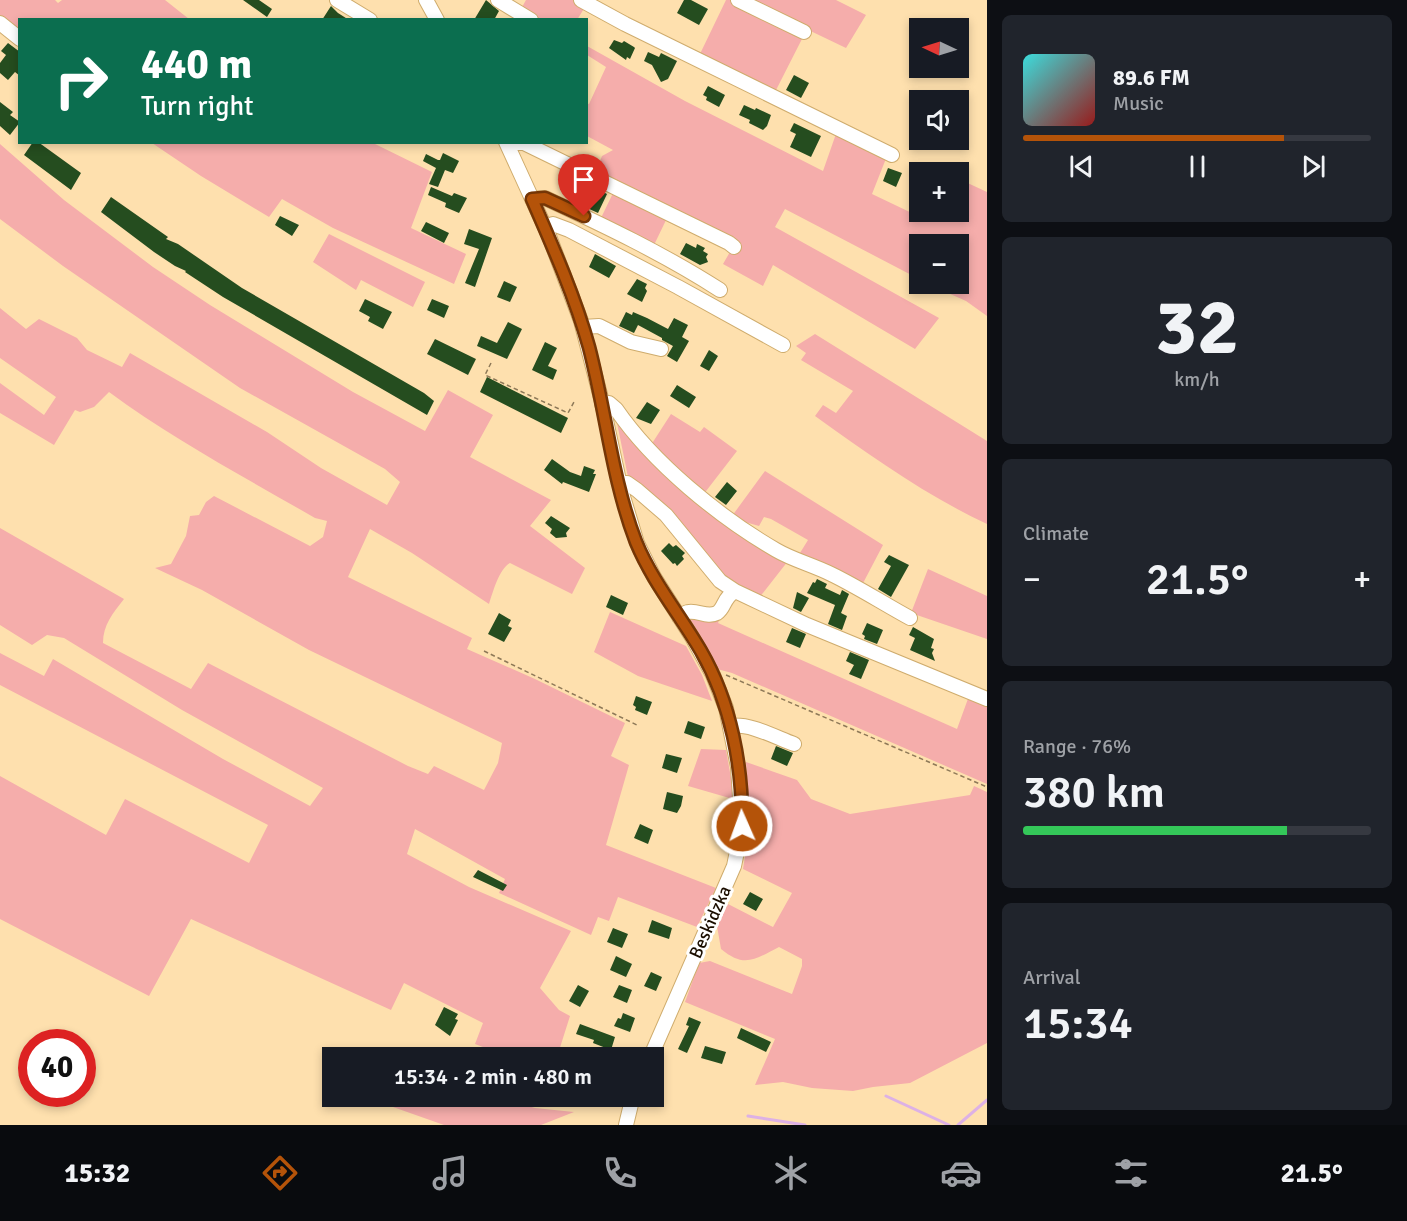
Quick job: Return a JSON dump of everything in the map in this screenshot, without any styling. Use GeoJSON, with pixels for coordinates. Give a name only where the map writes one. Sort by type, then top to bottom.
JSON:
{"type":"FeatureCollection","features":[{"type":"Feature","properties":{"kind":"street"},"geometry":{"type":"LineString","coordinates":[[337,0],[367,18]]}},
{"type":"Feature","properties":{"kind":"street"},"geometry":{"type":"LineString","coordinates":[[426,0],[436,18]]}},
{"type":"Feature","properties":{"kind":"street"},"geometry":{"type":"LineString","coordinates":[[498,0],[528,18]]}},
{"type":"Feature","properties":{"kind":"street"},"geometry":{"type":"LineString","coordinates":[[581,0],[625,24],[892,155]]}},
{"type":"Feature","properties":{"kind":"street"},"geometry":{"type":"LineString","coordinates":[[738,0],[804,32]]}},
{"type":"Feature","properties":{"kind":"street"},"geometry":{"type":"LineString","coordinates":[[0,23],[18,37]]}},
{"type":"Feature","properties":{"kind":"street"},"geometry":{"type":"LineString","coordinates":[[526,144],[734,247]]}},
{"type":"Feature","properties":{"kind":"street","name":"Beskidzka"},"geometry":{"type":"LineString","coordinates":[[507,145],[545,227],[583,327],[619,483],[637,543],[654,577],[720,689],[730,726],[741,790],[742,826],[739,847],[725,888],[655,1047]]}},
{"type":"Feature","properties":{"kind":"street"},"geometry":{"type":"LineString","coordinates":[[532,199],[545,198],[619,233],[690,271],[720,290]]}},
{"type":"Feature","properties":{"kind":"street"},"geometry":{"type":"LineString","coordinates":[[545,227],[553,224],[569,230],[783,345]]}},
{"type":"Feature","properties":{"kind":"street"},"geometry":{"type":"LineString","coordinates":[[583,327],[599,326],[631,342],[661,349]]}},
{"type":"Feature","properties":{"kind":"street"},"geometry":{"type":"LineString","coordinates":[[602,404],[609,404],[616,409],[660,459],[709,504],[754,536],[779,552],[833,575],[910,618]]}},
{"type":"Feature","properties":{"kind":"street"},"geometry":{"type":"LineString","coordinates":[[619,483],[627,483],[638,489],[666,515],[720,581],[735,591],[807,625],[987,699]]}},
{"type":"Feature","properties":{"kind":"street"},"geometry":{"type":"LineString","coordinates":[[679,616],[689,612],[710,615],[717,613],[721,610],[728,595],[735,591]]}},
{"type":"Feature","properties":{"kind":"street"},"geometry":{"type":"LineString","coordinates":[[730,726],[736,725],[751,729],[794,744]]}},
{"type":"Feature","properties":{"kind":"street"},"geometry":{"type":"LineString","coordinates":[[626,1125],[631,1107]]}},
{"type":"Feature","properties":{"kind":"path"},"geometry":{"type":"LineString","coordinates":[[491,363],[485,375],[568,413],[574,402]]}},
{"type":"Feature","properties":{"kind":"path"},"geometry":{"type":"LineString","coordinates":[[484,651],[637,725]]}},
{"type":"Feature","properties":{"kind":"path"},"geometry":{"type":"LineString","coordinates":[[713,675],[729,675],[987,787]]}},
{"type":"Feature","properties":{"kind":"shaded area"},"geometry":{"type":"Polygon","coordinates":[[[0,0],[55,0],[58,3],[62,0],[165,0],[188,18],[18,18],[18,33],[0,18],[0,0]]]}},
{"type":"Feature","properties":{"kind":"shaded area"},"geometry":{"type":"Polygon","coordinates":[[[526,0],[574,0],[585,7],[578,18],[537,18],[521,9],[526,0]]]}},
{"type":"Feature","properties":{"kind":"shaded area"},"geometry":{"type":"Polygon","coordinates":[[[726,0],[731,0],[803,37],[774,94],[699,56],[726,0]]]}},
{"type":"Feature","properties":{"kind":"shaded area"},"geometry":{"type":"Polygon","coordinates":[[[746,0],[836,0],[866,15],[846,48],[746,0]]]}},
{"type":"Feature","properties":{"kind":"shaded area"},"geometry":{"type":"Polygon","coordinates":[[[588,47],[685,101],[823,171],[837,131],[887,156],[872,194],[909,212],[909,222],[969,222],[969,184],[987,192],[987,316],[966,301],[950,294],[969,294],[969,234],[909,234],[909,274],[785,209],[775,227],[939,318],[915,349],[773,265],[763,286],[723,264],[734,245],[595,174],[602,156],[613,150],[588,137],[589,104],[606,67],[588,56],[588,47]]]}},
{"type":"Feature","properties":{"kind":"shaded area"},"geometry":{"type":"Polygon","coordinates":[[[0,144],[64,200],[153,267],[210,305],[353,392],[425,431],[448,390],[493,415],[470,457],[551,500],[530,526],[585,568],[572,594],[510,563],[500,575],[489,604],[412,553],[370,529],[348,577],[472,638],[467,649],[625,723],[611,756],[629,765],[606,845],[716,888],[697,927],[618,897],[609,921],[598,917],[591,935],[499,893],[505,879],[415,829],[407,854],[469,887],[571,931],[540,988],[559,1010],[570,1016],[560,1047],[483,1047],[475,1044],[483,1023],[404,983],[391,1010],[191,919],[149,996],[0,919],[0,776],[106,835],[125,799],[249,863],[268,825],[0,685],[0,653],[44,676],[53,659],[223,759],[310,806],[323,788],[182,710],[64,638],[47,635],[32,645],[0,625],[0,528],[124,599],[107,625],[103,643],[191,689],[208,663],[408,766],[428,774],[434,766],[484,790],[498,763],[502,743],[309,650],[202,590],[155,568],[171,564],[186,536],[190,516],[199,515],[206,502],[214,496],[310,546],[323,537],[327,521],[315,518],[210,458],[109,392],[94,407],[80,412],[75,410],[54,445],[0,413],[0,383],[44,415],[56,397],[0,358],[0,308],[26,329],[39,319],[77,338],[87,350],[122,367],[130,353],[387,505],[400,482],[385,469],[240,388],[63,266],[0,219],[0,144]]]}},
{"type":"Feature","properties":{"kind":"shaded area"},"geometry":{"type":"Polygon","coordinates":[[[153,144],[375,144],[432,172],[411,228],[466,254],[454,284],[333,228],[282,199],[269,217],[153,144]]]}},
{"type":"Feature","properties":{"kind":"shaded area"},"geometry":{"type":"Polygon","coordinates":[[[614,191],[668,216],[654,245],[600,220],[614,191]]]}},
{"type":"Feature","properties":{"kind":"shaded area"},"geometry":{"type":"Polygon","coordinates":[[[329,234],[425,282],[413,307],[361,280],[356,290],[313,262],[329,234]]]}},
{"type":"Feature","properties":{"kind":"shaded area"},"geometry":{"type":"Polygon","coordinates":[[[815,334],[987,441],[987,524],[920,488],[815,416],[823,405],[836,413],[853,391],[801,360],[806,353],[796,346],[815,334]]]}},
{"type":"Feature","properties":{"kind":"shaded area"},"geometry":{"type":"Polygon","coordinates":[[[615,413],[635,439],[788,561],[759,598],[725,579],[628,477],[615,413]]]}},
{"type":"Feature","properties":{"kind":"shaded area"},"geometry":{"type":"Polygon","coordinates":[[[671,414],[700,432],[704,427],[737,451],[703,495],[651,445],[671,414]]]}},
{"type":"Feature","properties":{"kind":"shaded area"},"geometry":{"type":"Polygon","coordinates":[[[765,471],[883,545],[861,587],[837,571],[800,553],[808,540],[771,519],[764,517],[759,526],[745,522],[743,525],[732,516],[765,471]]]}},
{"type":"Feature","properties":{"kind":"shaded area"},"geometry":{"type":"Polygon","coordinates":[[[928,569],[987,596],[987,639],[911,613],[928,569]]]}},
{"type":"Feature","properties":{"kind":"shaded area"},"geometry":{"type":"Polygon","coordinates":[[[610,612],[686,646],[702,675],[712,701],[638,676],[594,652],[610,612]]]}},
{"type":"Feature","properties":{"kind":"shaded area"},"geometry":{"type":"Polygon","coordinates":[[[721,616],[718,623],[957,729],[969,696],[987,703],[987,784],[732,673],[717,669],[688,617],[721,616]]]}},
{"type":"Feature","properties":{"kind":"shaded area"},"geometry":{"type":"Polygon","coordinates":[[[701,749],[726,750],[733,799],[688,786],[701,749]]]}},
{"type":"Feature","properties":{"kind":"shaded area"},"geometry":{"type":"Polygon","coordinates":[[[746,762],[797,780],[811,799],[850,814],[970,795],[974,786],[987,792],[987,1043],[910,1083],[853,1091],[812,1088],[783,1082],[755,1085],[775,1039],[685,1002],[699,963],[710,961],[792,994],[802,966],[802,959],[779,947],[749,960],[736,959],[721,949],[717,926],[728,904],[773,927],[792,893],[743,869],[749,832],[746,762]]]}},
{"type":"Feature","properties":{"kind":"shaded area"},"geometry":{"type":"Polygon","coordinates":[[[393,1107],[532,1107],[574,1112],[541,1125],[444,1125],[393,1107]]]}},
{"type":"Feature","properties":{"kind":"building"},"geometry":{"type":"Polygon","coordinates":[[[243,0],[259,0],[272,9],[267,17],[243,0]]]}},
{"type":"Feature","properties":{"kind":"building"},"geometry":{"type":"Polygon","coordinates":[[[486,0],[499,11],[495,18],[475,18],[486,0]]]}},
{"type":"Feature","properties":{"kind":"building"},"geometry":{"type":"Polygon","coordinates":[[[684,0],[691,0],[708,9],[699,25],[677,13],[684,0]]]}},
{"type":"Feature","properties":{"kind":"building"},"geometry":{"type":"Polygon","coordinates":[[[331,6],[346,18],[323,18],[331,6]]]}},
{"type":"Feature","properties":{"kind":"building"},"geometry":{"type":"Polygon","coordinates":[[[614,40],[622,43],[624,41],[635,48],[630,59],[627,57],[626,60],[609,48],[614,40]]]}},
{"type":"Feature","properties":{"kind":"building"},"geometry":{"type":"Polygon","coordinates":[[[8,43],[18,50],[18,74],[15,72],[8,80],[0,73],[0,63],[6,55],[1,51],[8,43]]]}},
{"type":"Feature","properties":{"kind":"building"},"geometry":{"type":"Polygon","coordinates":[[[648,52],[659,57],[661,53],[677,61],[668,79],[661,82],[652,65],[644,61],[648,52]]]}},
{"type":"Feature","properties":{"kind":"building"},"geometry":{"type":"Polygon","coordinates":[[[794,75],[809,83],[801,98],[786,90],[794,75]]]}},
{"type":"Feature","properties":{"kind":"building"},"geometry":{"type":"Polygon","coordinates":[[[708,86],[725,95],[719,107],[706,100],[707,97],[703,95],[708,86]]]}},
{"type":"Feature","properties":{"kind":"building"},"geometry":{"type":"Polygon","coordinates":[[[0,102],[13,112],[10,115],[18,121],[18,125],[10,135],[0,126],[0,102]]]}},
{"type":"Feature","properties":{"kind":"building"},"geometry":{"type":"Polygon","coordinates":[[[744,105],[771,115],[763,130],[739,115],[744,105]]]}},
{"type":"Feature","properties":{"kind":"building"},"geometry":{"type":"Polygon","coordinates":[[[794,123],[821,136],[811,157],[790,147],[796,134],[790,131],[794,123]]]}},
{"type":"Feature","properties":{"kind":"building"},"geometry":{"type":"Polygon","coordinates":[[[32,144],[41,144],[81,173],[71,190],[24,155],[32,144]]]}},
{"type":"Feature","properties":{"kind":"building"},"geometry":{"type":"Polygon","coordinates":[[[443,153],[459,161],[453,173],[445,170],[438,187],[429,184],[436,168],[423,161],[426,154],[440,160],[443,153]]]}},
{"type":"Feature","properties":{"kind":"building"},"geometry":{"type":"Polygon","coordinates":[[[888,168],[902,173],[896,187],[883,181],[888,168]]]}},
{"type":"Feature","properties":{"kind":"building"},"geometry":{"type":"Polygon","coordinates":[[[562,171],[607,194],[598,213],[572,201],[579,188],[559,178],[562,171]]]}},
{"type":"Feature","properties":{"kind":"building"},"geometry":{"type":"Polygon","coordinates":[[[431,187],[452,196],[454,193],[467,198],[459,213],[445,207],[446,203],[428,195],[431,187]]]}},
{"type":"Feature","properties":{"kind":"building"},"geometry":{"type":"Polygon","coordinates":[[[111,197],[168,237],[166,239],[178,244],[242,288],[424,393],[434,401],[427,415],[223,297],[154,252],[101,212],[111,197]]]}},
{"type":"Feature","properties":{"kind":"building"},"geometry":{"type":"Polygon","coordinates":[[[280,216],[299,225],[292,236],[275,225],[280,216]]]}},
{"type":"Feature","properties":{"kind":"building"},"geometry":{"type":"Polygon","coordinates":[[[426,222],[449,233],[444,243],[421,231],[426,222]]]}},
{"type":"Feature","properties":{"kind":"building"},"geometry":{"type":"Polygon","coordinates":[[[469,229],[492,238],[475,287],[465,283],[479,249],[464,244],[469,229]]]}},
{"type":"Feature","properties":{"kind":"building"},"geometry":{"type":"Polygon","coordinates":[[[686,243],[696,248],[697,244],[705,248],[703,251],[708,254],[706,257],[708,262],[700,265],[680,254],[686,243]]]}},
{"type":"Feature","properties":{"kind":"building"},"geometry":{"type":"Polygon","coordinates":[[[595,254],[616,266],[609,278],[589,267],[595,254]]]}},
{"type":"Feature","properties":{"kind":"building"},"geometry":{"type":"Polygon","coordinates":[[[637,279],[647,284],[645,288],[647,291],[642,302],[627,294],[637,279]]]}},
{"type":"Feature","properties":{"kind":"building"},"geometry":{"type":"Polygon","coordinates":[[[504,281],[517,287],[510,302],[497,297],[504,281]]]}},
{"type":"Feature","properties":{"kind":"building"},"geometry":{"type":"Polygon","coordinates":[[[365,299],[392,312],[383,329],[368,321],[370,317],[359,311],[365,299]]]}},
{"type":"Feature","properties":{"kind":"building"},"geometry":{"type":"Polygon","coordinates":[[[432,299],[449,306],[444,318],[427,310],[432,299]]]}},
{"type":"Feature","properties":{"kind":"building"},"geometry":{"type":"Polygon","coordinates":[[[626,312],[632,315],[633,312],[668,329],[674,318],[688,325],[682,337],[689,341],[677,362],[667,356],[673,346],[662,338],[638,325],[634,333],[619,326],[626,312]]]}},
{"type":"Feature","properties":{"kind":"building"},"geometry":{"type":"Polygon","coordinates":[[[508,322],[522,329],[507,359],[477,346],[481,336],[497,343],[508,322]]]}},
{"type":"Feature","properties":{"kind":"building"},"geometry":{"type":"Polygon","coordinates":[[[435,339],[476,359],[468,375],[427,354],[435,339]]]}},
{"type":"Feature","properties":{"kind":"building"},"geometry":{"type":"Polygon","coordinates":[[[545,342],[557,348],[548,366],[557,370],[553,380],[532,370],[545,342]]]}},
{"type":"Feature","properties":{"kind":"building"},"geometry":{"type":"Polygon","coordinates":[[[709,350],[718,356],[709,371],[700,366],[709,350]]]}},
{"type":"Feature","properties":{"kind":"building"},"geometry":{"type":"Polygon","coordinates":[[[487,377],[568,418],[561,433],[480,392],[487,377]]]}},
{"type":"Feature","properties":{"kind":"building"},"geometry":{"type":"Polygon","coordinates":[[[677,385],[696,397],[689,408],[670,396],[677,385]]]}},
{"type":"Feature","properties":{"kind":"building"},"geometry":{"type":"Polygon","coordinates":[[[647,402],[660,410],[651,424],[636,418],[647,402]]]}},
{"type":"Feature","properties":{"kind":"building"},"geometry":{"type":"Polygon","coordinates":[[[552,459],[570,472],[581,476],[584,466],[595,470],[593,474],[596,474],[589,492],[563,482],[562,484],[544,470],[552,459]]]}},
{"type":"Feature","properties":{"kind":"building"},"geometry":{"type":"Polygon","coordinates":[[[727,482],[737,491],[726,505],[715,497],[727,482]]]}},
{"type":"Feature","properties":{"kind":"building"},"geometry":{"type":"Polygon","coordinates":[[[551,516],[570,528],[566,533],[567,537],[556,538],[550,533],[552,529],[545,523],[551,516]]]}},
{"type":"Feature","properties":{"kind":"building"},"geometry":{"type":"Polygon","coordinates":[[[669,543],[673,547],[676,545],[685,553],[682,556],[684,559],[677,566],[661,551],[669,543]]]}},
{"type":"Feature","properties":{"kind":"building"},"geometry":{"type":"Polygon","coordinates":[[[889,555],[909,565],[891,597],[878,589],[891,566],[884,562],[889,555]]]}},
{"type":"Feature","properties":{"kind":"building"},"geometry":{"type":"Polygon","coordinates":[[[817,579],[827,584],[825,588],[840,595],[842,590],[849,594],[841,613],[847,616],[842,630],[828,624],[835,605],[807,593],[817,579]]]}},
{"type":"Feature","properties":{"kind":"building"},"geometry":{"type":"Polygon","coordinates":[[[797,592],[809,598],[801,612],[793,608],[797,592]]]}},
{"type":"Feature","properties":{"kind":"building"},"geometry":{"type":"Polygon","coordinates":[[[611,595],[628,603],[623,615],[606,607],[611,595]]]}},
{"type":"Feature","properties":{"kind":"building"},"geometry":{"type":"Polygon","coordinates":[[[499,613],[511,620],[508,626],[512,628],[504,642],[488,634],[499,613]]]}},
{"type":"Feature","properties":{"kind":"building"},"geometry":{"type":"Polygon","coordinates":[[[867,623],[883,630],[877,644],[864,639],[865,636],[862,634],[867,623]]]}},
{"type":"Feature","properties":{"kind":"building"},"geometry":{"type":"Polygon","coordinates":[[[913,627],[934,639],[931,648],[934,649],[932,653],[935,661],[910,650],[915,638],[909,635],[913,627]]]}},
{"type":"Feature","properties":{"kind":"building"},"geometry":{"type":"Polygon","coordinates":[[[792,628],[806,634],[800,648],[786,642],[792,628]]]}},
{"type":"Feature","properties":{"kind":"building"},"geometry":{"type":"Polygon","coordinates":[[[850,652],[869,660],[861,679],[849,674],[854,665],[846,661],[850,652]]]}},
{"type":"Feature","properties":{"kind":"building"},"geometry":{"type":"Polygon","coordinates":[[[636,696],[652,702],[647,715],[635,710],[636,707],[633,705],[636,696]]]}},
{"type":"Feature","properties":{"kind":"building"},"geometry":{"type":"Polygon","coordinates":[[[688,721],[705,727],[701,739],[684,733],[688,721]]]}},
{"type":"Feature","properties":{"kind":"building"},"geometry":{"type":"Polygon","coordinates":[[[776,746],[793,753],[787,766],[771,759],[776,746]]]}},
{"type":"Feature","properties":{"kind":"building"},"geometry":{"type":"Polygon","coordinates":[[[666,754],[682,758],[677,773],[662,768],[666,754]]]}},
{"type":"Feature","properties":{"kind":"building"},"geometry":{"type":"Polygon","coordinates":[[[667,792],[683,796],[677,813],[663,809],[667,792]]]}},
{"type":"Feature","properties":{"kind":"building"},"geometry":{"type":"Polygon","coordinates":[[[640,824],[653,830],[648,844],[634,838],[640,824]]]}},
{"type":"Feature","properties":{"kind":"building"},"geometry":{"type":"Polygon","coordinates":[[[478,870],[507,885],[503,891],[473,877],[478,870]]]}},
{"type":"Feature","properties":{"kind":"building"},"geometry":{"type":"Polygon","coordinates":[[[750,892],[763,899],[756,911],[743,904],[750,892]]]}},
{"type":"Feature","properties":{"kind":"building"},"geometry":{"type":"Polygon","coordinates":[[[652,920],[672,928],[669,939],[648,932],[652,920]]]}},
{"type":"Feature","properties":{"kind":"building"},"geometry":{"type":"Polygon","coordinates":[[[613,928],[628,934],[622,948],[607,942],[613,928]]]}},
{"type":"Feature","properties":{"kind":"building"},"geometry":{"type":"Polygon","coordinates":[[[616,956],[632,964],[626,977],[610,970],[616,956]]]}},
{"type":"Feature","properties":{"kind":"building"},"geometry":{"type":"Polygon","coordinates":[[[651,972],[662,977],[656,991],[644,986],[651,972]]]}},
{"type":"Feature","properties":{"kind":"building"},"geometry":{"type":"Polygon","coordinates":[[[578,985],[589,991],[580,1007],[569,1001],[578,985]]]}},
{"type":"Feature","properties":{"kind":"building"},"geometry":{"type":"Polygon","coordinates":[[[619,985],[632,990],[627,1003],[613,997],[619,985]]]}},
{"type":"Feature","properties":{"kind":"building"},"geometry":{"type":"Polygon","coordinates":[[[444,1007],[458,1014],[455,1019],[458,1020],[450,1036],[435,1025],[444,1007]]]}},
{"type":"Feature","properties":{"kind":"building"},"geometry":{"type":"Polygon","coordinates":[[[623,1013],[635,1018],[630,1032],[614,1026],[623,1013]]]}},
{"type":"Feature","properties":{"kind":"building"},"geometry":{"type":"Polygon","coordinates":[[[689,1017],[701,1022],[687,1053],[678,1049],[689,1026],[686,1025],[689,1017]]]}},
{"type":"Feature","properties":{"kind":"building"},"geometry":{"type":"Polygon","coordinates":[[[580,1024],[615,1037],[612,1047],[603,1047],[593,1043],[594,1040],[576,1034],[580,1024]]]}},
{"type":"Feature","properties":{"kind":"building"},"geometry":{"type":"Polygon","coordinates":[[[741,1028],[771,1042],[766,1052],[737,1038],[741,1028]]]}},
{"type":"Feature","properties":{"kind":"building"},"geometry":{"type":"Polygon","coordinates":[[[705,1046],[726,1052],[722,1064],[701,1058],[705,1046]]]}},
{"type":"Feature","properties":{"kind":"waterway"},"geometry":{"type":"LineString","coordinates":[[886,1096],[949,1125]]}},
{"type":"Feature","properties":{"kind":"waterway"},"geometry":{"type":"LineString","coordinates":[[958,1125],[987,1100]]}},
{"type":"Feature","properties":{"kind":"waterway"},"geometry":{"type":"LineString","coordinates":[[748,1116],[805,1125]]}},
{"type":"Feature","properties":{"kind":"route"},"geometry":{"type":"LineString","coordinates":[[584,216],[545,198],[532,199],[549,236],[581,321],[628,519],[637,543],[654,577],[692,637],[720,689],[738,767],[743,813],[742,826]]}}]}
